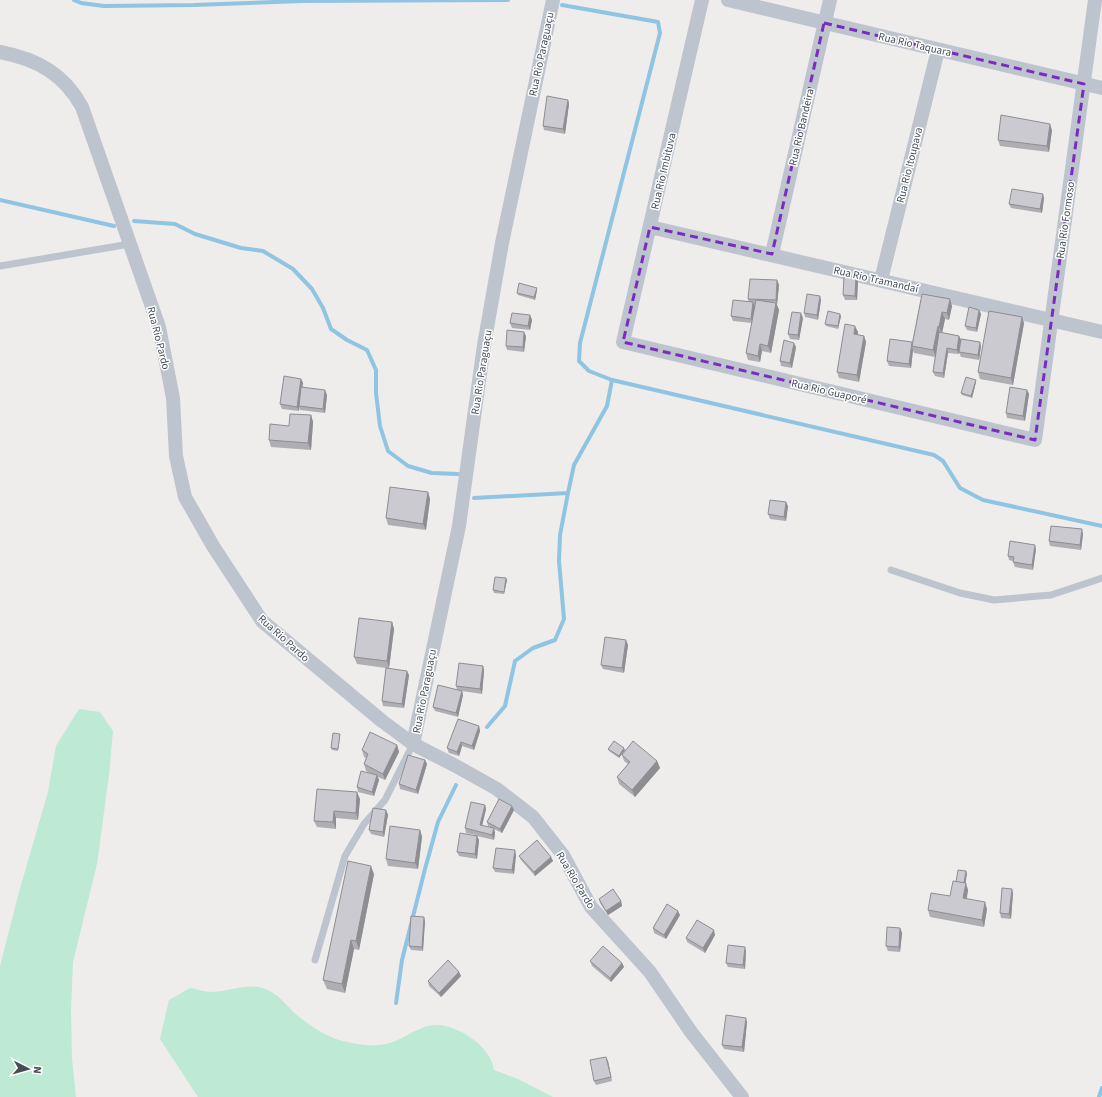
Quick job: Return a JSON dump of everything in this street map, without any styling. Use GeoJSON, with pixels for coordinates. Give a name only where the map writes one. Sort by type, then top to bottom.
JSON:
{"type":"FeatureCollection","features":[{"type":"Feature","properties":{"kind":"street","name":"Rua Rio Paraguaçu"},"geometry":{"type":"LineString","coordinates":[[413,744],[459,526],[484,345],[502,244],[553,0]]}},
{"type":"Feature","properties":{"kind":"street","name":"Rua Rio Imbituva"},"geometry":{"type":"LineString","coordinates":[[623,342],[702,0]]}},
{"type":"Feature","properties":{"kind":"street","name":"Rua Rio Taquara"},"geometry":{"type":"LineString","coordinates":[[728,0],[1102,88]]}},
{"type":"Feature","properties":{"kind":"street","name":"Rua Rio Bandeira"},"geometry":{"type":"LineString","coordinates":[[772,254],[830,0]]}},
{"type":"Feature","properties":{"kind":"street","name":"Rua Rio Formoso"},"geometry":{"type":"LineString","coordinates":[[1035,440],[1096,0]]}},
{"type":"Feature","properties":{"kind":"street","name":"Rua Rio Itoupava"},"geometry":{"type":"LineString","coordinates":[[881,280],[938,50]]}},
{"type":"Feature","properties":{"kind":"street","name":"Rua Rio Pardo"},"geometry":{"type":"LineString","coordinates":[[0,52],[21,56],[40,65],[59,77],[74,93],[82,107],[159,327],[168,368],[172,398],[176,456],[185,497],[213,546],[262,621],[382,721],[413,744],[454,765],[496,790],[533,817],[563,855],[591,907],[650,972],[691,1032],[742,1097]]}},
{"type":"Feature","properties":{"kind":"street","name":"Rua Rio Tramandaí"},"geometry":{"type":"LineString","coordinates":[[650,226],[1052,319],[1102,332]]}},
{"type":"Feature","properties":{"kind":"street","name":"Rua Rio Guaporé"},"geometry":{"type":"LineString","coordinates":[[623,342],[1035,440]]}},
{"type":"Feature","properties":{"kind":"lane"},"geometry":{"type":"LineString","coordinates":[[0,266],[130,244]]}},
{"type":"Feature","properties":{"kind":"lane"},"geometry":{"type":"LineString","coordinates":[[891,570],[960,593],[994,600],[1051,595],[1102,578]]}},
{"type":"Feature","properties":{"kind":"lane"},"geometry":{"type":"LineString","coordinates":[[315,960],[345,856],[364,824],[385,800],[413,744]]}},
{"type":"Feature","properties":{"kind":"highlighted area"},"geometry":{"type":"Polygon","coordinates":[[[824,23],[1084,84],[1035,440],[623,342],[650,227],[772,254],[824,23]]]}},
{"type":"Feature","properties":{"kind":"green space"},"geometry":{"type":"Polygon","coordinates":[[[79,709],[100,712],[113,731],[109,775],[97,864],[73,962],[71,1011],[72,1059],[76,1097],[0,1097],[0,966],[19,892],[48,792],[56,746],[79,709]]]}},
{"type":"Feature","properties":{"kind":"green space"},"geometry":{"type":"Polygon","coordinates":[[[244,987],[263,988],[278,997],[298,1016],[319,1031],[337,1039],[362,1045],[387,1044],[427,1026],[439,1025],[448,1027],[465,1034],[481,1046],[492,1062],[494,1070],[518,1079],[553,1097],[198,1097],[160,1039],[169,1000],[190,988],[206,992],[217,992],[244,987]]]}},
{"type":"Feature","properties":{"kind":"building"},"geometry":{"type":"Polygon","coordinates":[[[547,96],[568,100],[563,129],[543,126],[547,96]]]}},
{"type":"Feature","properties":{"kind":"building"},"geometry":{"type":"Polygon","coordinates":[[[1001,115],[1050,124],[1047,146],[998,140],[1001,115]]]}},
{"type":"Feature","properties":{"kind":"building"},"geometry":{"type":"Polygon","coordinates":[[[1012,189],[1043,194],[1040,209],[1009,204],[1012,189]]]}},
{"type":"Feature","properties":{"kind":"building"},"geometry":{"type":"Polygon","coordinates":[[[844,276],[856,276],[855,296],[843,295],[844,276]]]}},
{"type":"Feature","properties":{"kind":"building"},"geometry":{"type":"Polygon","coordinates":[[[750,279],[777,280],[776,300],[748,299],[750,279]]]}},
{"type":"Feature","properties":{"kind":"building"},"geometry":{"type":"Polygon","coordinates":[[[519,283],[537,288],[534,297],[517,293],[519,283]]]}},
{"type":"Feature","properties":{"kind":"building"},"geometry":{"type":"Polygon","coordinates":[[[807,294],[820,296],[817,315],[804,313],[807,294]]]}},
{"type":"Feature","properties":{"kind":"building"},"geometry":{"type":"Polygon","coordinates":[[[922,294],[950,299],[947,313],[942,312],[933,350],[912,346],[922,294]]]}},
{"type":"Feature","properties":{"kind":"building"},"geometry":{"type":"Polygon","coordinates":[[[733,300],[753,302],[751,319],[731,316],[733,300]]]}},
{"type":"Feature","properties":{"kind":"building"},"geometry":{"type":"Polygon","coordinates":[[[756,300],[776,303],[768,346],[760,344],[758,356],[746,353],[756,300]]]}},
{"type":"Feature","properties":{"kind":"building"},"geometry":{"type":"Polygon","coordinates":[[[969,307],[979,310],[976,328],[965,326],[969,307]]]}},
{"type":"Feature","properties":{"kind":"building"},"geometry":{"type":"Polygon","coordinates":[[[828,311],[840,314],[838,326],[825,324],[828,311]]]}},
{"type":"Feature","properties":{"kind":"building"},"geometry":{"type":"Polygon","coordinates":[[[989,311],[1022,317],[1011,378],[978,372],[989,311]]]}},
{"type":"Feature","properties":{"kind":"building"},"geometry":{"type":"Polygon","coordinates":[[[792,312],[801,313],[798,335],[788,334],[792,312]]]}},
{"type":"Feature","properties":{"kind":"building"},"geometry":{"type":"Polygon","coordinates":[[[512,313],[530,315],[528,326],[510,323],[512,313]]]}},
{"type":"Feature","properties":{"kind":"building"},"geometry":{"type":"Polygon","coordinates":[[[845,324],[855,326],[854,334],[864,336],[857,375],[837,372],[845,324]]]}},
{"type":"Feature","properties":{"kind":"building"},"geometry":{"type":"Polygon","coordinates":[[[507,330],[524,332],[523,347],[506,346],[507,330]]]}},
{"type":"Feature","properties":{"kind":"building"},"geometry":{"type":"Polygon","coordinates":[[[939,332],[959,336],[957,350],[947,348],[943,373],[933,372],[939,332]]]}},
{"type":"Feature","properties":{"kind":"building"},"geometry":{"type":"Polygon","coordinates":[[[890,339],[912,342],[909,364],[887,361],[890,339]]]}},
{"type":"Feature","properties":{"kind":"building"},"geometry":{"type":"Polygon","coordinates":[[[961,339],[980,342],[978,355],[959,352],[961,339]]]}},
{"type":"Feature","properties":{"kind":"building"},"geometry":{"type":"Polygon","coordinates":[[[784,340],[794,343],[790,363],[780,361],[784,340]]]}},
{"type":"Feature","properties":{"kind":"building"},"geometry":{"type":"Polygon","coordinates":[[[284,376],[301,379],[297,407],[280,404],[284,376]]]}},
{"type":"Feature","properties":{"kind":"building"},"geometry":{"type":"Polygon","coordinates":[[[966,377],[976,380],[971,396],[961,393],[966,377]]]}},
{"type":"Feature","properties":{"kind":"building"},"geometry":{"type":"Polygon","coordinates":[[[301,387],[325,390],[323,409],[299,406],[301,387]]]}},
{"type":"Feature","properties":{"kind":"building"},"geometry":{"type":"Polygon","coordinates":[[[1010,387],[1027,390],[1023,416],[1006,413],[1010,387]]]}},
{"type":"Feature","properties":{"kind":"building"},"geometry":{"type":"Polygon","coordinates":[[[290,414],[311,415],[308,443],[269,440],[270,424],[289,426],[290,414]]]}},
{"type":"Feature","properties":{"kind":"building"},"geometry":{"type":"Polygon","coordinates":[[[390,487],[428,492],[423,524],[386,518],[390,487]]]}},
{"type":"Feature","properties":{"kind":"building"},"geometry":{"type":"Polygon","coordinates":[[[770,500],[786,502],[784,517],[768,514],[770,500]]]}},
{"type":"Feature","properties":{"kind":"building"},"geometry":{"type":"Polygon","coordinates":[[[1051,526],[1082,529],[1080,545],[1049,541],[1051,526]]]}},
{"type":"Feature","properties":{"kind":"building"},"geometry":{"type":"Polygon","coordinates":[[[1010,541],[1035,545],[1032,565],[1013,562],[1014,557],[1008,556],[1010,541]]]}},
{"type":"Feature","properties":{"kind":"building"},"geometry":{"type":"Polygon","coordinates":[[[495,577],[506,578],[504,592],[493,590],[495,577]]]}},
{"type":"Feature","properties":{"kind":"building"},"geometry":{"type":"Polygon","coordinates":[[[359,618],[392,622],[387,661],[354,657],[359,618]]]}},
{"type":"Feature","properties":{"kind":"building"},"geometry":{"type":"Polygon","coordinates":[[[605,637],[626,640],[622,668],[601,665],[605,637]]]}},
{"type":"Feature","properties":{"kind":"building"},"geometry":{"type":"Polygon","coordinates":[[[459,663],[483,666],[480,689],[456,686],[459,663]]]}},
{"type":"Feature","properties":{"kind":"building"},"geometry":{"type":"Polygon","coordinates":[[[386,668],[407,671],[402,704],[382,701],[386,668]]]}},
{"type":"Feature","properties":{"kind":"building"},"geometry":{"type":"Polygon","coordinates":[[[438,685],[462,691],[456,713],[433,707],[438,685]]]}},
{"type":"Feature","properties":{"kind":"building"},"geometry":{"type":"Polygon","coordinates":[[[458,719],[479,726],[472,746],[461,742],[457,752],[447,748],[458,719]]]}},
{"type":"Feature","properties":{"kind":"building"},"geometry":{"type":"Polygon","coordinates":[[[370,732],[397,745],[383,774],[364,764],[368,754],[362,750],[370,732]]]}},
{"type":"Feature","properties":{"kind":"building"},"geometry":{"type":"Polygon","coordinates":[[[333,733],[340,734],[338,749],[331,748],[333,733]]]}},
{"type":"Feature","properties":{"kind":"building"},"geometry":{"type":"Polygon","coordinates":[[[614,741],[624,748],[619,756],[608,749],[614,741]]]}},
{"type":"Feature","properties":{"kind":"building"},"geometry":{"type":"Polygon","coordinates":[[[633,741],[657,761],[632,790],[617,777],[630,762],[622,755],[633,741]]]}},
{"type":"Feature","properties":{"kind":"building"},"geometry":{"type":"Polygon","coordinates":[[[408,755],[425,760],[416,790],[399,784],[408,755]]]}},
{"type":"Feature","properties":{"kind":"building"},"geometry":{"type":"Polygon","coordinates":[[[361,771],[377,775],[372,792],[357,787],[361,771]]]}},
{"type":"Feature","properties":{"kind":"building"},"geometry":{"type":"Polygon","coordinates":[[[317,789],[357,792],[356,813],[334,811],[333,822],[314,821],[317,789]]]}},
{"type":"Feature","properties":{"kind":"building"},"geometry":{"type":"Polygon","coordinates":[[[499,799],[512,806],[500,829],[487,822],[499,799]]]}},
{"type":"Feature","properties":{"kind":"building"},"geometry":{"type":"Polygon","coordinates":[[[471,802],[485,805],[480,825],[494,828],[492,835],[465,828],[471,802]]]}},
{"type":"Feature","properties":{"kind":"building"},"geometry":{"type":"Polygon","coordinates":[[[373,808],[386,810],[383,832],[369,830],[373,808]]]}},
{"type":"Feature","properties":{"kind":"building"},"geometry":{"type":"Polygon","coordinates":[[[390,826],[420,830],[415,863],[386,859],[390,826]]]}},
{"type":"Feature","properties":{"kind":"building"},"geometry":{"type":"Polygon","coordinates":[[[460,833],[477,836],[475,854],[457,852],[460,833]]]}},
{"type":"Feature","properties":{"kind":"building"},"geometry":{"type":"Polygon","coordinates":[[[537,840],[551,857],[534,872],[519,856],[537,840]]]}},
{"type":"Feature","properties":{"kind":"building"},"geometry":{"type":"Polygon","coordinates":[[[496,848],[515,850],[512,870],[493,868],[496,848]]]}},
{"type":"Feature","properties":{"kind":"building"},"geometry":{"type":"Polygon","coordinates":[[[348,861],[371,866],[356,941],[351,940],[342,984],[323,980],[348,861]]]}},
{"type":"Feature","properties":{"kind":"building"},"geometry":{"type":"Polygon","coordinates":[[[958,870],[966,871],[964,883],[956,882],[958,870]]]}},
{"type":"Feature","properties":{"kind":"building"},"geometry":{"type":"Polygon","coordinates":[[[953,881],[966,883],[963,898],[985,902],[982,920],[928,910],[931,893],[950,896],[953,881]]]}},
{"type":"Feature","properties":{"kind":"building"},"geometry":{"type":"Polygon","coordinates":[[[1002,888],[1012,889],[1009,914],[1000,913],[1002,888]]]}},
{"type":"Feature","properties":{"kind":"building"},"geometry":{"type":"Polygon","coordinates":[[[613,889],[621,901],[606,911],[599,899],[613,889]]]}},
{"type":"Feature","properties":{"kind":"building"},"geometry":{"type":"Polygon","coordinates":[[[667,904],[678,911],[664,935],[653,928],[667,904]]]}},
{"type":"Feature","properties":{"kind":"building"},"geometry":{"type":"Polygon","coordinates":[[[411,916],[424,917],[422,947],[409,946],[411,916]]]}},
{"type":"Feature","properties":{"kind":"building"},"geometry":{"type":"Polygon","coordinates":[[[697,920],[714,930],[703,948],[686,938],[697,920]]]}},
{"type":"Feature","properties":{"kind":"building"},"geometry":{"type":"Polygon","coordinates":[[[887,927],[900,928],[899,947],[886,946],[887,927]]]}},
{"type":"Feature","properties":{"kind":"building"},"geometry":{"type":"Polygon","coordinates":[[[728,945],[745,947],[743,965],[726,963],[728,945]]]}},
{"type":"Feature","properties":{"kind":"building"},"geometry":{"type":"Polygon","coordinates":[[[603,946],[622,963],[610,978],[590,961],[603,946]]]}},
{"type":"Feature","properties":{"kind":"building"},"geometry":{"type":"Polygon","coordinates":[[[448,960],[459,972],[439,993],[428,981],[448,960]]]}},
{"type":"Feature","properties":{"kind":"building"},"geometry":{"type":"Polygon","coordinates":[[[726,1015],[746,1018],[742,1047],[722,1045],[726,1015]]]}},
{"type":"Feature","properties":{"kind":"building"},"geometry":{"type":"Polygon","coordinates":[[[606,1057],[611,1077],[594,1081],[590,1060],[606,1057]]]}},
{"type":"Feature","properties":{"kind":"waterway"},"geometry":{"type":"LineString","coordinates":[[74,0],[81,3],[104,6],[194,5],[303,1],[508,0]]}},
{"type":"Feature","properties":{"kind":"waterway"},"geometry":{"type":"LineString","coordinates":[[562,5],[658,22],[660,33],[580,343],[579,361],[589,371],[612,380],[934,455],[943,461],[960,488],[983,500],[1102,526]]}},
{"type":"Feature","properties":{"kind":"waterway"},"geometry":{"type":"LineString","coordinates":[[0,200],[114,226]]}},
{"type":"Feature","properties":{"kind":"waterway"},"geometry":{"type":"LineString","coordinates":[[134,221],[175,224],[195,234],[241,248],[263,251],[293,269],[312,289],[323,308],[331,329],[347,340],[367,350],[376,370],[376,393],[380,426],[388,451],[408,466],[432,473],[458,474]]}},
{"type":"Feature","properties":{"kind":"waterway"},"geometry":{"type":"LineString","coordinates":[[474,498],[568,493],[574,465],[607,406],[612,380]]}},
{"type":"Feature","properties":{"kind":"waterway"},"geometry":{"type":"LineString","coordinates":[[487,727],[505,706],[515,661],[533,648],[555,640],[564,619],[559,561],[560,535],[568,493]]}},
{"type":"Feature","properties":{"kind":"waterway"},"geometry":{"type":"LineString","coordinates":[[396,1003],[402,960],[425,869],[438,822],[456,785]]}},
{"type":"Feature","properties":{"kind":"waterway"},"geometry":{"type":"LineString","coordinates":[[1099,1097],[1102,1088]]}}]}
